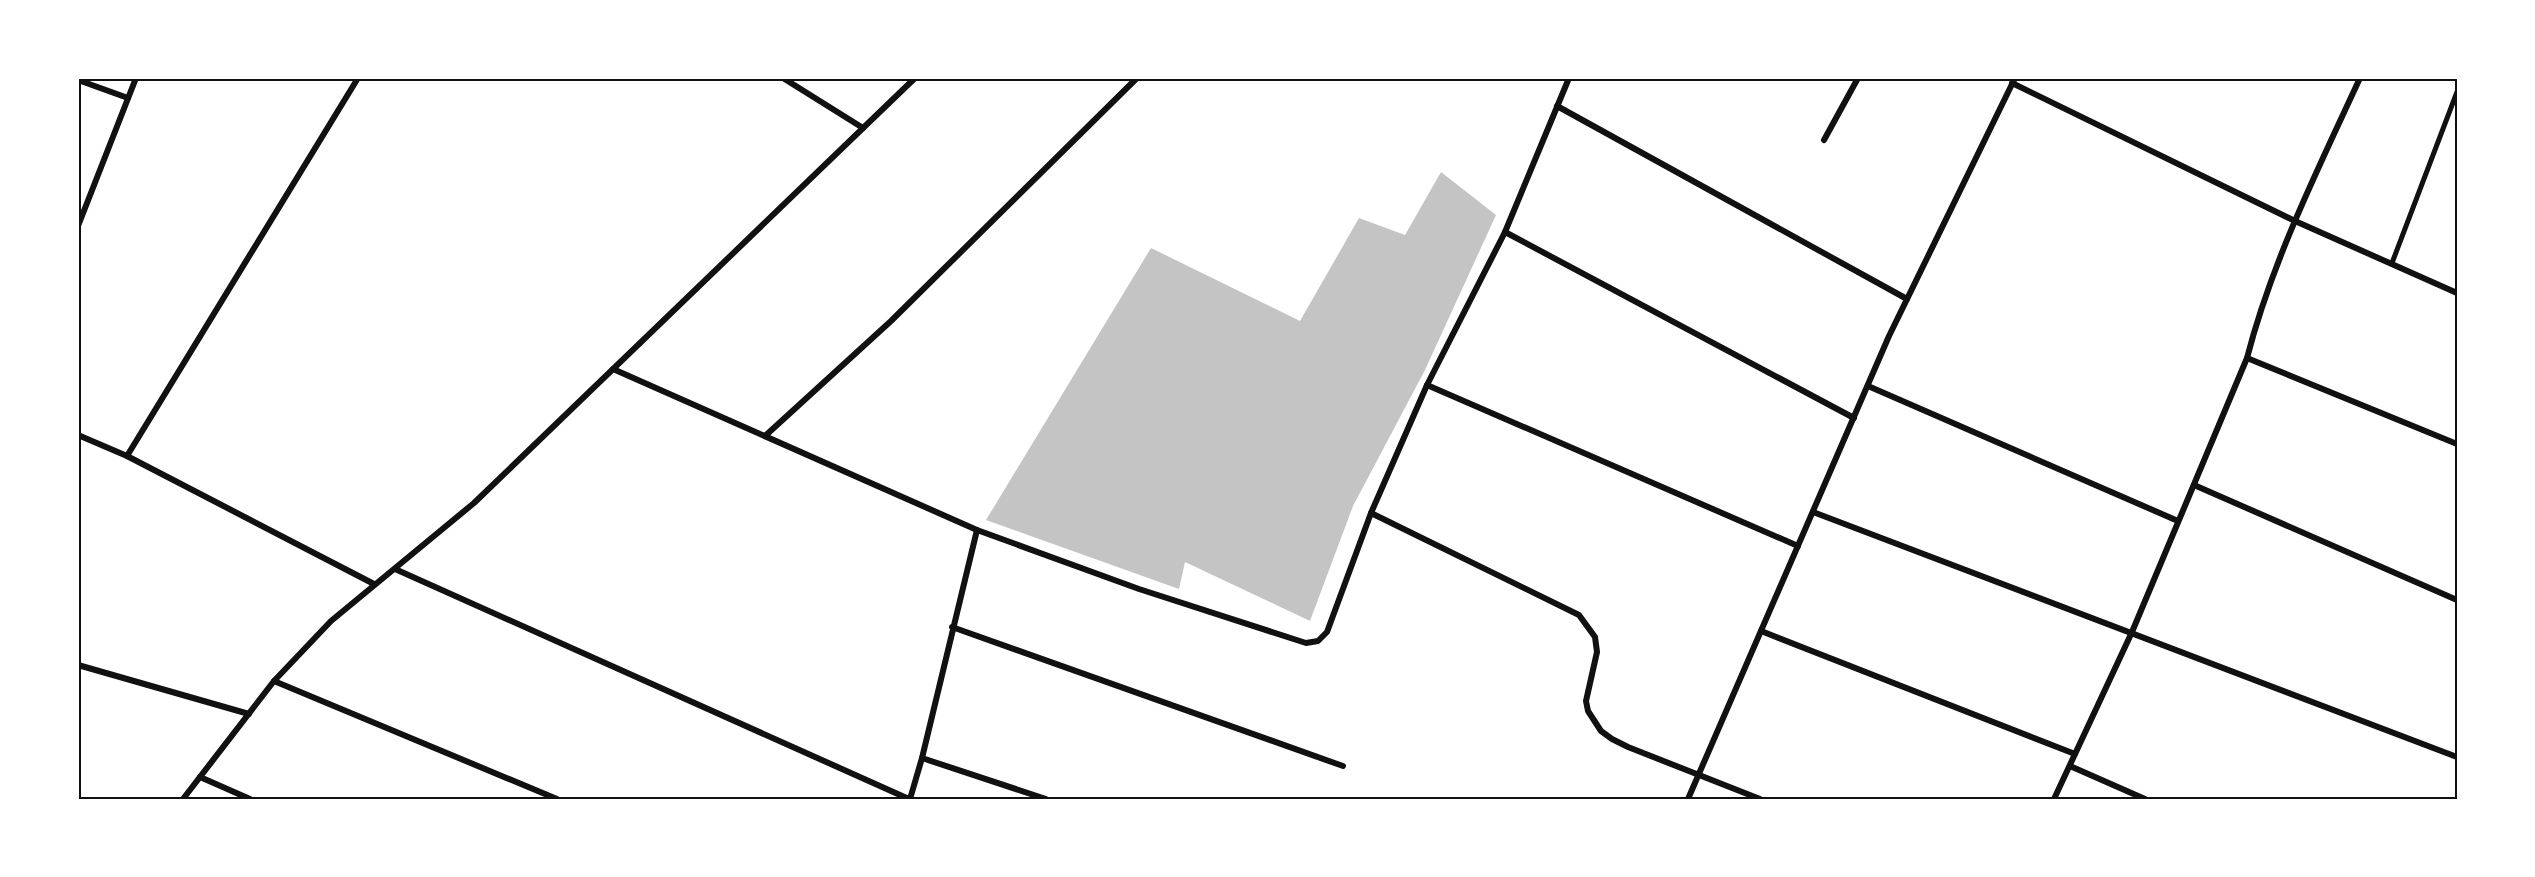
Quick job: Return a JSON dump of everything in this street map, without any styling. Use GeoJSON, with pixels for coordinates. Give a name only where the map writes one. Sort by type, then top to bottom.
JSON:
{"type":"FeatureCollection","features":[{"type":"Feature","properties":{"kind":"street"},"geometry":{"type":"LineString","coordinates":[[78,224],[136,78]]}},
{"type":"Feature","properties":{"kind":"street"},"geometry":{"type":"LineString","coordinates":[[127,456],[358,78]]}},
{"type":"Feature","properties":{"kind":"street"},"geometry":{"type":"LineString","coordinates":[[783,78],[863,128]]}},
{"type":"Feature","properties":{"kind":"street"},"geometry":{"type":"LineString","coordinates":[[183,799],[274,681],[331,621],[474,503],[915,78]]}},
{"type":"Feature","properties":{"kind":"street"},"geometry":{"type":"LineString","coordinates":[[765,436],[891,321],[1137,78]]}},
{"type":"Feature","properties":{"kind":"street"},"geometry":{"type":"LineString","coordinates":[[613,369],[976,530],[1139,589],[1306,643],[1318,641],[1327,632],[1371,513],[1427,386],[1504,232],[1569,78]]}},
{"type":"Feature","properties":{"kind":"street"},"geometry":{"type":"LineString","coordinates":[[1824,140],[1858,78]]}},
{"type":"Feature","properties":{"kind":"street"},"geometry":{"type":"LineString","coordinates":[[2054,799],[2132,632],[2247,358],[2254,328],[2295,221],[2360,78]]}},
{"type":"Feature","properties":{"kind":"street"},"geometry":{"type":"LineString","coordinates":[[78,80],[128,98]]}},
{"type":"Feature","properties":{"kind":"street"},"geometry":{"type":"LineString","coordinates":[[1688,799],[1907,298],[2014,81],[2295,221],[2457,293]]}},
{"type":"Feature","properties":{"kind":"street"},"geometry":{"type":"LineString","coordinates":[[2392,264],[2457,92]]}},
{"type":"Feature","properties":{"kind":"street"},"geometry":{"type":"LineString","coordinates":[[1557,106],[1907,298]]}},
{"type":"Feature","properties":{"kind":"street"},"geometry":{"type":"LineString","coordinates":[[1504,232],[1854,418]]}},
{"type":"Feature","properties":{"kind":"street"},"geometry":{"type":"LineString","coordinates":[[2247,358],[2457,444]]}},
{"type":"Feature","properties":{"kind":"street"},"geometry":{"type":"LineString","coordinates":[[1427,386],[1798,546]]}},
{"type":"Feature","properties":{"kind":"street"},"geometry":{"type":"LineString","coordinates":[[1868,386],[2178,521]]}},
{"type":"Feature","properties":{"kind":"street"},"geometry":{"type":"LineString","coordinates":[[78,435],[127,456],[374,584]]}},
{"type":"Feature","properties":{"kind":"street"},"geometry":{"type":"LineString","coordinates":[[2194,485],[2457,600]]}},
{"type":"Feature","properties":{"kind":"street"},"geometry":{"type":"LineString","coordinates":[[1813,512],[2457,757]]}},
{"type":"Feature","properties":{"kind":"street"},"geometry":{"type":"LineString","coordinates":[[1371,513],[1579,615],[1595,637],[1597,652],[1586,701],[1588,711],[1597,725],[1612,739],[1760,799]]}},
{"type":"Feature","properties":{"kind":"street"},"geometry":{"type":"LineString","coordinates":[[395,569],[909,799],[922,758],[976,530]]}},
{"type":"Feature","properties":{"kind":"street"},"geometry":{"type":"LineString","coordinates":[[952,627],[1343,766]]}},
{"type":"Feature","properties":{"kind":"street"},"geometry":{"type":"LineString","coordinates":[[1761,631],[2074,754]]}},
{"type":"Feature","properties":{"kind":"street"},"geometry":{"type":"LineString","coordinates":[[78,665],[249,714]]}},
{"type":"Feature","properties":{"kind":"street"},"geometry":{"type":"LineString","coordinates":[[274,681],[557,799]]}},
{"type":"Feature","properties":{"kind":"street"},"geometry":{"type":"LineString","coordinates":[[922,758],[1046,799]]}},
{"type":"Feature","properties":{"kind":"street"},"geometry":{"type":"LineString","coordinates":[[2070,766],[2145,799]]}},
{"type":"Feature","properties":{"kind":"street"},"geometry":{"type":"LineString","coordinates":[[200,777],[250,799]]}},
{"type":"Feature","properties":{"kind":"building"},"geometry":{"type":"Polygon","coordinates":[[[1441,172],[1496,215],[1425,370],[1353,506],[1310,621],[1185,562],[1179,589],[986,520],[1151,248],[1300,321],[1359,218],[1405,235],[1441,172]]]}}]}
